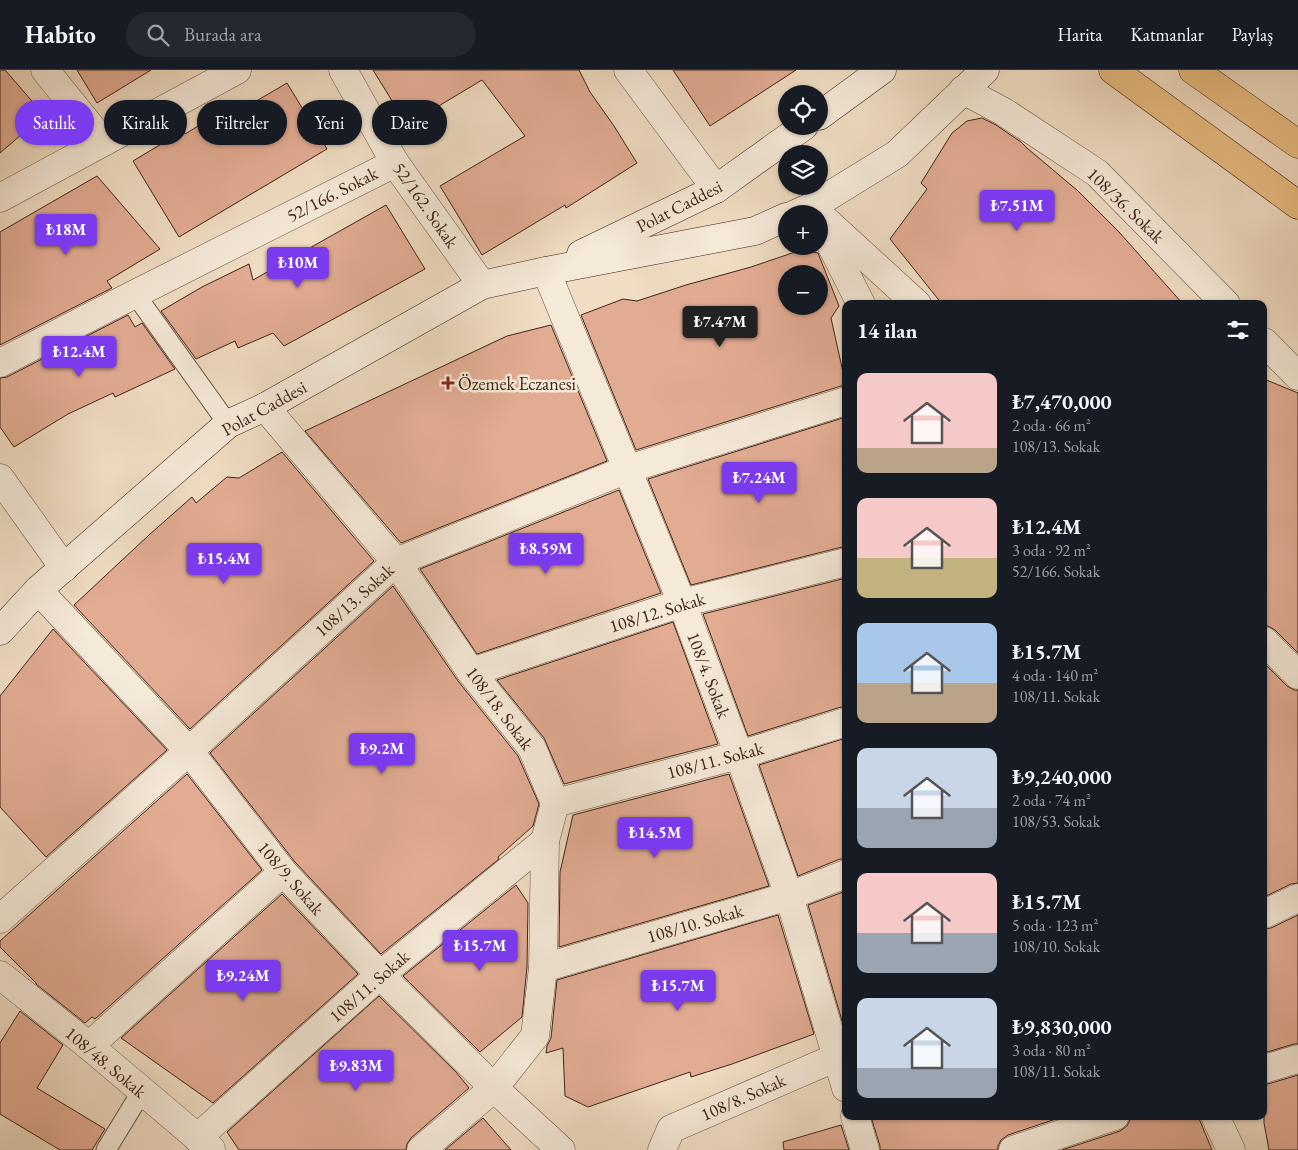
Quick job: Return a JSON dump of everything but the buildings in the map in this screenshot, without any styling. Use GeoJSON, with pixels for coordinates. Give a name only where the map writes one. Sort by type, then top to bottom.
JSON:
{"type":"FeatureCollection","features":[{"type":"Feature","properties":{"kind":"main road"},"geometry":{"type":"LineString","coordinates":[[1113,70],[1298,205]]}},
{"type":"Feature","properties":{"kind":"main road"},"geometry":{"type":"LineString","coordinates":[[1193,70],[1298,144]]}},
{"type":"Feature","properties":{"kind":"street"},"geometry":{"type":"LineString","coordinates":[[45,70],[103,142]]}},
{"type":"Feature","properties":{"kind":"street"},"geometry":{"type":"LineString","coordinates":[[0,198],[236,70]]}},
{"type":"Feature","properties":{"kind":"street","name":"52/162. Sokak"},"geometry":{"type":"LineString","coordinates":[[343,70],[395,163],[482,285]]}},
{"type":"Feature","properties":{"kind":"street"},"geometry":{"type":"LineString","coordinates":[[628,70],[716,189]]}},
{"type":"Feature","properties":{"kind":"street"},"geometry":{"type":"LineString","coordinates":[[828,109],[882,70]]}},
{"type":"Feature","properties":{"kind":"street"},"geometry":{"type":"LineString","coordinates":[[823,205],[897,154],[985,70]]}},
{"type":"Feature","properties":{"kind":"street","name":"108/36. Sokak"},"geometry":{"type":"LineString","coordinates":[[963,90],[1004,112],[1097,173],[1222,300]]}},
{"type":"Feature","properties":{"kind":"street","name":"Polat Caddesi"},"geometry":{"type":"LineString","coordinates":[[546,270],[716,189],[791,135]]}},
{"type":"Feature","properties":{"kind":"street","name":"52/166. Sokak"},"geometry":{"type":"LineString","coordinates":[[0,363],[395,163]]}},
{"type":"Feature","properties":{"kind":"street","name":"Polat Caddesi"},"geometry":{"type":"LineString","coordinates":[[0,631],[38,590],[228,424],[265,407],[482,285],[546,270],[755,231],[778,221]]}},
{"type":"Feature","properties":{"kind":"street"},"geometry":{"type":"LineString","coordinates":[[828,229],[912,300]]}},
{"type":"Feature","properties":{"kind":"street"},"geometry":{"type":"LineString","coordinates":[[828,246],[859,300]]}},
{"type":"Feature","properties":{"kind":"street","name":"108/4. Sokak"},"geometry":{"type":"LineString","coordinates":[[546,270],[682,603],[789,896],[842,1055]]}},
{"type":"Feature","properties":{"kind":"street"},"geometry":{"type":"LineString","coordinates":[[1267,345],[1298,376]]}},
{"type":"Feature","properties":{"kind":"street","name":"108/13. Sokak"},"geometry":{"type":"LineString","coordinates":[[0,919],[189,751],[396,562],[628,469],[842,402]]}},
{"type":"Feature","properties":{"kind":"street","name":"108/18. Sokak"},"geometry":{"type":"LineString","coordinates":[[265,407],[396,562],[471,672],[532,748],[555,803]]}},
{"type":"Feature","properties":{"kind":"street"},"geometry":{"type":"LineString","coordinates":[[0,478],[64,568]]}},
{"type":"Feature","properties":{"kind":"street","name":"108/12. Sokak"},"geometry":{"type":"LineString","coordinates":[[471,672],[682,603],[842,563]]}},
{"type":"Feature","properties":{"kind":"street","name":"108/9. Sokak"},"geometry":{"type":"LineString","coordinates":[[38,590],[189,751],[282,872],[380,975],[494,1088],[561,1150]]}},
{"type":"Feature","properties":{"kind":"street"},"geometry":{"type":"LineString","coordinates":[[1267,644],[1298,674]]}},
{"type":"Feature","properties":{"kind":"street","name":"108/11. Sokak"},"geometry":{"type":"LineString","coordinates":[[555,803],[739,755],[842,723]]}},
{"type":"Feature","properties":{"kind":"street"},"geometry":{"type":"LineString","coordinates":[[421,1150],[494,1088],[535,1036],[543,968],[545,841],[555,803]]}},
{"type":"Feature","properties":{"kind":"street","name":"108/11. Sokak"},"geometry":{"type":"LineString","coordinates":[[204,1144],[380,975],[545,841]]}},
{"type":"Feature","properties":{"kind":"street"},"geometry":{"type":"LineString","coordinates":[[90,1046],[282,872]]}},
{"type":"Feature","properties":{"kind":"street","name":"108/10. Sokak"},"geometry":{"type":"LineString","coordinates":[[543,968],[789,896],[842,876]]}},
{"type":"Feature","properties":{"kind":"street"},"geometry":{"type":"LineString","coordinates":[[1267,913],[1298,898]]}},
{"type":"Feature","properties":{"kind":"street","name":"108/48. Sokak"},"geometry":{"type":"LineString","coordinates":[[0,975],[90,1046],[204,1144]]}},
{"type":"Feature","properties":{"kind":"street","name":"108/8. Sokak"},"geometry":{"type":"LineString","coordinates":[[662,1150],[672,1129],[842,1055]]}},
{"type":"Feature","properties":{"kind":"street"},"geometry":{"type":"LineString","coordinates":[[1267,1068],[1298,1059]]}},
{"type":"Feature","properties":{"kind":"street"},"geometry":{"type":"LineString","coordinates":[[856,1120],[865,1150]]}},
{"type":"Feature","properties":{"kind":"street"},"geometry":{"type":"LineString","coordinates":[[1013,1150],[1103,1120]]}},
{"type":"Feature","properties":{"kind":"street"},"geometry":{"type":"LineString","coordinates":[[1217,1120],[1231,1150]]}},
{"type":"Feature","properties":{"kind":"lane"},"geometry":{"type":"LineString","coordinates":[[135,294],[228,424]]}},
{"type":"Feature","properties":{"kind":"lane"},"geometry":{"type":"LineString","coordinates":[[106,1150],[142,1092]]}},
{"type":"Feature","properties":{"kind":"place","name":"Özemek Eczanesi"},"geometry":{"type":"Point","coordinates":[448,383]}}]}
